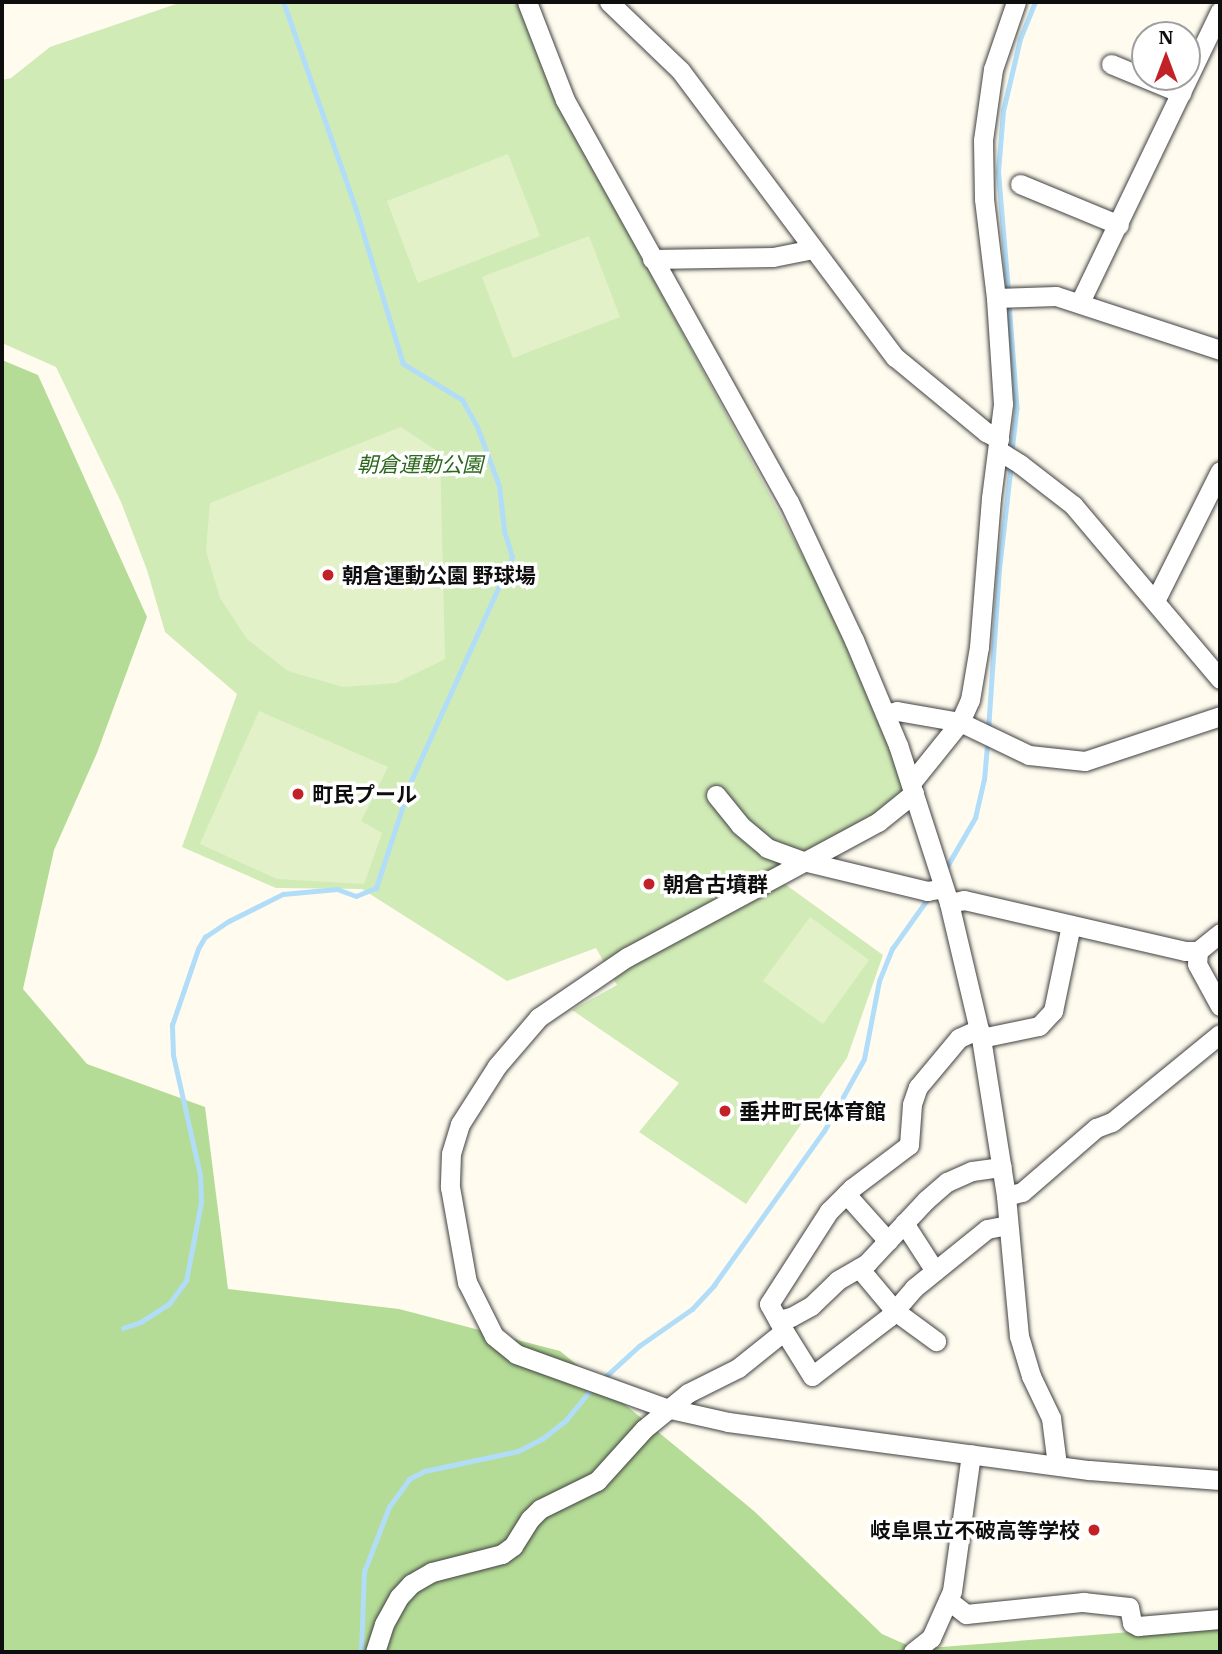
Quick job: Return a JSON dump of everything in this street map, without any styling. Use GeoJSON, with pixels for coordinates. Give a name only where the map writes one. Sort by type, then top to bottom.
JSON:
{"type":"FeatureCollection","features":[{"type":"Feature","properties":{"kind":"street"},"geometry":{"type":"LineString","coordinates":[[527,2],[565,100],[789,502],[886,713],[947,896],[980,1033],[1006,1196],[1019,1336],[1031,1376],[1051,1418],[1057,1465]]}},
{"type":"Feature","properties":{"kind":"street"},"geometry":{"type":"LineString","coordinates":[[609,2],[680,70],[895,357],[986,432],[1005,453],[1073,505],[1118,562],[1155,601],[1220,679]]}},
{"type":"Feature","properties":{"kind":"street"},"geometry":{"type":"LineString","coordinates":[[1016,2],[993,69],[983,140],[984,199],[1005,297],[1005,453],[986,551],[979,647],[970,700],[960,722],[913,788],[878,822],[627,957],[539,1017],[497,1066],[460,1124],[451,1153],[450,1187],[467,1282],[494,1336],[516,1354],[666,1408],[728,1422],[1057,1465],[1220,1480]]}},
{"type":"Feature","properties":{"kind":"street"},"geometry":{"type":"LineString","coordinates":[[1080,302],[1220,11]]}},
{"type":"Feature","properties":{"kind":"street"},"geometry":{"type":"LineString","coordinates":[[1111,64],[1181,93]]}},
{"type":"Feature","properties":{"kind":"street"},"geometry":{"type":"LineString","coordinates":[[1020,184],[1119,225]]}},
{"type":"Feature","properties":{"kind":"street"},"geometry":{"type":"LineString","coordinates":[[652,259],[773,257],[813,248]]}},
{"type":"Feature","properties":{"kind":"street"},"geometry":{"type":"LineString","coordinates":[[1005,297],[1056,296],[1080,302],[1220,351]]}},
{"type":"Feature","properties":{"kind":"street"},"geometry":{"type":"LineString","coordinates":[[1155,601],[1220,471]]}},
{"type":"Feature","properties":{"kind":"street"},"geometry":{"type":"LineString","coordinates":[[886,713],[897,711],[960,722],[1029,755],[1085,761],[1220,716]]}},
{"type":"Feature","properties":{"kind":"street"},"geometry":{"type":"LineString","coordinates":[[716,794],[740,825],[766,848],[803,861],[1185,951],[1198,951],[1220,933]]}},
{"type":"Feature","properties":{"kind":"street"},"geometry":{"type":"LineString","coordinates":[[1008,1225],[987,1229],[914,1288],[895,1311],[813,1376],[769,1304],[829,1211],[846,1194],[909,1145],[912,1104],[918,1087],[959,1038],[1039,1026],[1053,1011],[1071,925]]}},
{"type":"Feature","properties":{"kind":"street"},"geometry":{"type":"LineString","coordinates":[[1198,951],[1197,964],[1220,1006]]}},
{"type":"Feature","properties":{"kind":"street"},"geometry":{"type":"LineString","coordinates":[[1006,1196],[1023,1192],[1096,1128],[1112,1122],[1220,1034]]}},
{"type":"Feature","properties":{"kind":"street"},"geometry":{"type":"LineString","coordinates":[[375,1652],[384,1624],[399,1597],[411,1584],[432,1572],[502,1554],[513,1546],[530,1519],[540,1509],[597,1480],[666,1408],[688,1393],[738,1368],[791,1317],[811,1306],[838,1280],[859,1268],[947,1182],[972,1171],[1002,1167]]}},
{"type":"Feature","properties":{"kind":"street"},"geometry":{"type":"LineString","coordinates":[[846,1194],[888,1241]]}},
{"type":"Feature","properties":{"kind":"street"},"geometry":{"type":"LineString","coordinates":[[904,1223],[935,1271]]}},
{"type":"Feature","properties":{"kind":"street"},"geometry":{"type":"LineString","coordinates":[[859,1268],[895,1311],[936,1340]]}},
{"type":"Feature","properties":{"kind":"street"},"geometry":{"type":"LineString","coordinates":[[913,1652],[931,1638],[952,1591],[971,1454]]}},
{"type":"Feature","properties":{"kind":"street"},"geometry":{"type":"LineString","coordinates":[[948,1600],[966,1614],[1101,1603],[1129,1607],[1132,1623],[1138,1626],[1220,1619]]}},
{"type":"Feature","properties":{"kind":"green space","name":"朝倉運動公園"},"geometry":{"type":"Polygon","coordinates":[[[182,2],[521,2],[553,93],[847,638],[909,786],[895,809],[771,874],[883,955],[847,1058],[746,1204],[639,1132],[679,1083],[572,1010],[617,985],[596,948],[507,981],[362,889],[276,888],[182,847],[237,694],[165,632],[147,570],[121,502],[56,367],[2,343],[2,80],[11,78],[50,47],[182,2]]]}},
{"type":"Feature","properties":{"kind":"green space"},"geometry":{"type":"Polygon","coordinates":[[[508,154],[540,236],[418,283],[387,201],[508,154]]]}},
{"type":"Feature","properties":{"kind":"green space"},"geometry":{"type":"Polygon","coordinates":[[[589,236],[620,317],[513,358],[482,277],[589,236]]]}},
{"type":"Feature","properties":{"kind":"green space"},"geometry":{"type":"Polygon","coordinates":[[[2,360],[38,375],[147,617],[97,753],[54,850],[23,989],[87,1064],[205,1107],[228,1289],[399,1309],[560,1351],[754,1511],[882,1634],[916,1649],[1220,1625],[1220,1652],[2,1652],[2,360]]]}},
{"type":"Feature","properties":{"kind":"green space","name":"朝倉運動公園 野球場"},"geometry":{"type":"Polygon","coordinates":[[[401,427],[440,453],[445,659],[396,683],[343,687],[288,671],[247,639],[220,598],[206,551],[210,503],[401,427]]]}},
{"type":"Feature","properties":{"kind":"green space","name":"町民プール"},"geometry":{"type":"Polygon","coordinates":[[[259,711],[388,767],[361,821],[382,833],[364,884],[277,879],[200,844],[259,711]]]}},
{"type":"Feature","properties":{"kind":"green space"},"geometry":{"type":"Polygon","coordinates":[[[810,917],[869,960],[823,1024],[763,981],[810,917]]]}},
{"type":"Feature","properties":{"kind":"waterway"},"geometry":{"type":"LineString","coordinates":[[123,1328],[141,1322],[169,1304],[186,1281],[201,1202],[200,1175],[173,1055],[172,1025],[198,949],[205,937],[229,921],[283,894],[337,889],[356,896],[376,888],[411,781],[512,557],[504,530],[499,486],[477,427],[462,400],[403,364],[356,210],[283,2]]}},
{"type":"Feature","properties":{"kind":"waterway"},"geometry":{"type":"LineString","coordinates":[[1008,291],[998,172],[1003,111],[1020,39],[1035,2]]}},
{"type":"Feature","properties":{"kind":"waterway"},"geometry":{"type":"LineString","coordinates":[[1009,303],[1017,408],[1012,451]]}},
{"type":"Feature","properties":{"kind":"waterway"},"geometry":{"type":"LineString","coordinates":[[988,730],[999,569],[1011,464]]}},
{"type":"Feature","properties":{"kind":"waterway"},"geometry":{"type":"LineString","coordinates":[[946,868],[975,818],[984,780],[987,743]]}},
{"type":"Feature","properties":{"kind":"waterway"},"geometry":{"type":"LineString","coordinates":[[603,1379],[639,1346],[692,1309],[714,1285],[824,1131],[864,1059],[879,981],[892,949],[929,897]]}},
{"type":"Feature","properties":{"kind":"waterway"},"geometry":{"type":"LineString","coordinates":[[361,1652],[364,1572],[389,1507],[409,1479],[425,1471],[518,1451],[542,1439],[566,1420],[593,1387]]}},
{"type":"Feature","properties":{"kind":"place","name":"朝倉運動公園 野球場"},"geometry":{"type":"Point","coordinates":[328,575]}},
{"type":"Feature","properties":{"kind":"place","name":"町民プール"},"geometry":{"type":"Point","coordinates":[298,794]}},
{"type":"Feature","properties":{"kind":"place","name":"朝倉古墳群"},"geometry":{"type":"Point","coordinates":[649,884]}},
{"type":"Feature","properties":{"kind":"place","name":"垂井町民体育館"},"geometry":{"type":"Point","coordinates":[725,1111]}},
{"type":"Feature","properties":{"kind":"place","name":"岐阜県立不破高等学校"},"geometry":{"type":"Point","coordinates":[1094,1530]}}]}
